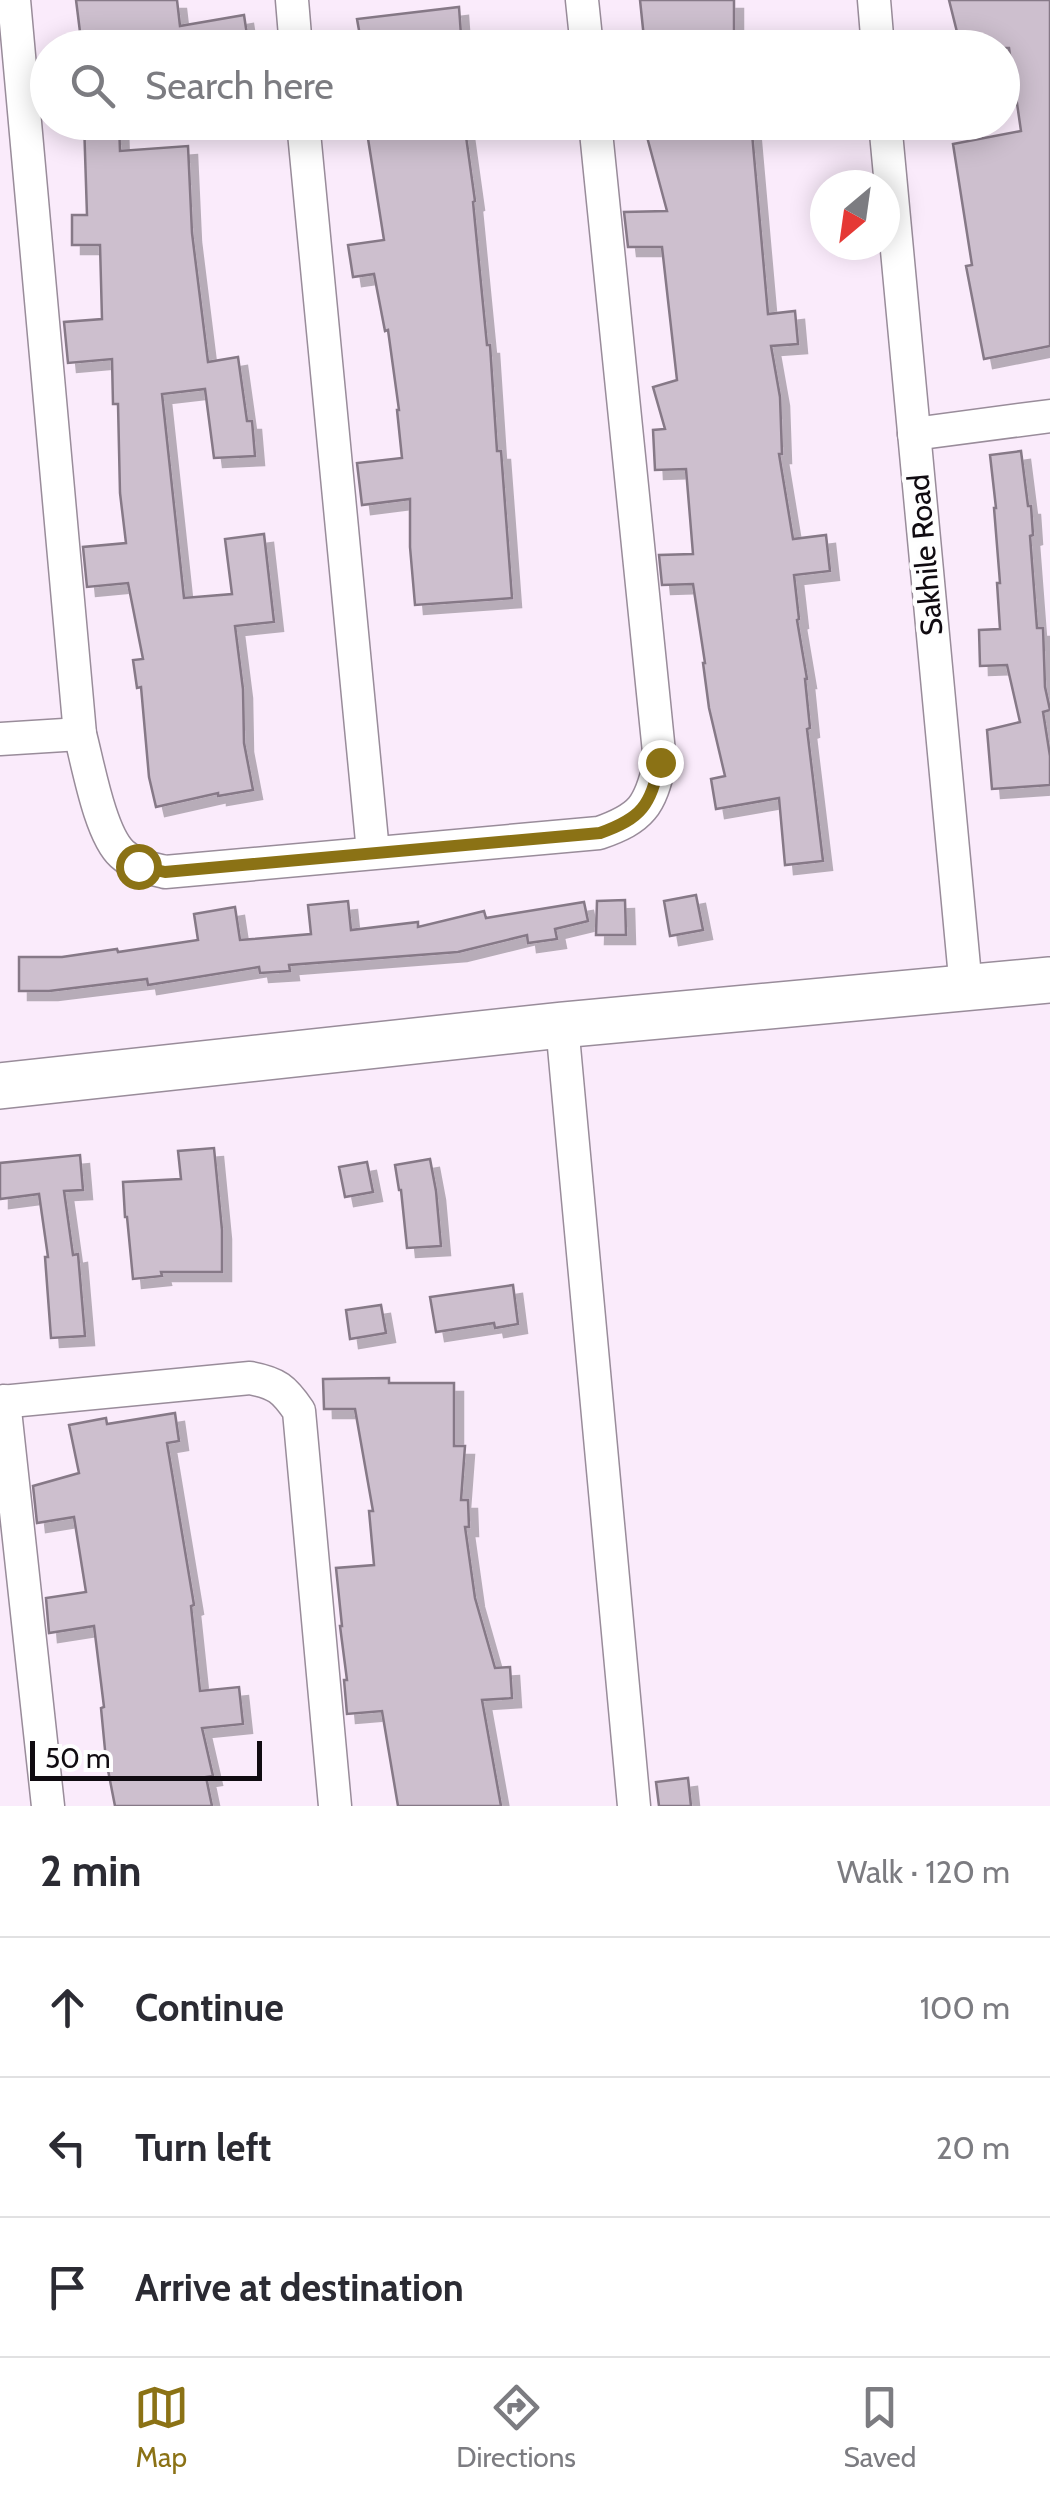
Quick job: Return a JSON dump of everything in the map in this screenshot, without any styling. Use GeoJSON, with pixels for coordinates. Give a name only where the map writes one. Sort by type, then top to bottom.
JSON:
{"type":"FeatureCollection","features":[{"type":"Feature","properties":{"kind":"street"},"geometry":{"type":"LineString","coordinates":[[14,0],[80,734],[108,838],[138,866],[165,872],[600,833],[638,815],[653,792],[660,762],[597,140]]}},
{"type":"Feature","properties":{"kind":"street"},"geometry":{"type":"LineString","coordinates":[[292,0],[294,30]]}},
{"type":"Feature","properties":{"kind":"street"},"geometry":{"type":"LineString","coordinates":[[582,0],[585,30]]}},
{"type":"Feature","properties":{"kind":"street"},"geometry":{"type":"LineString","coordinates":[[874,0],[876,30]]}},
{"type":"Feature","properties":{"kind":"street"},"geometry":{"type":"LineString","coordinates":[[306,140],[373,852]]}},
{"type":"Feature","properties":{"kind":"street","name":"Sakhile Road"},"geometry":{"type":"LineString","coordinates":[[887,140],[966,988]]}},
{"type":"Feature","properties":{"kind":"street"},"geometry":{"type":"LineString","coordinates":[[914,434],[1050,416]]}},
{"type":"Feature","properties":{"kind":"street"},"geometry":{"type":"LineString","coordinates":[[0,739],[80,734]]}},
{"type":"Feature","properties":{"kind":"street"},"geometry":{"type":"LineString","coordinates":[[0,1086],[562,1025],[1050,980]]}},
{"type":"Feature","properties":{"kind":"street"},"geometry":{"type":"LineString","coordinates":[[562,1025],[634,1806]]}},
{"type":"Feature","properties":{"kind":"street"},"geometry":{"type":"LineString","coordinates":[[48,1806],[2,1402],[250,1378],[285,1391],[299,1411],[335,1806]]}},
{"type":"Feature","properties":{"kind":"building"},"geometry":{"type":"Polygon","coordinates":[[[76,0],[177,0],[180,26],[244,15],[246,30],[80,30],[76,0]]]}},
{"type":"Feature","properties":{"kind":"building"},"geometry":{"type":"Polygon","coordinates":[[[640,0],[734,0],[734,30],[643,30],[640,0]]]}},
{"type":"Feature","properties":{"kind":"building"},"geometry":{"type":"Polygon","coordinates":[[[949,0],[1050,0],[1050,346],[984,359],[966,266],[972,265],[953,144],[1020,140],[1020,30],[956,30],[949,0]]]}},
{"type":"Feature","properties":{"kind":"building"},"geometry":{"type":"Polygon","coordinates":[[[459,7],[461,30],[359,30],[357,19],[459,7]]]}},
{"type":"Feature","properties":{"kind":"building"},"geometry":{"type":"Polygon","coordinates":[[[85,140],[120,140],[120,151],[188,146],[192,233],[208,362],[238,357],[255,456],[214,458],[205,389],[162,394],[184,598],[232,594],[225,539],[264,534],[274,622],[235,626],[243,689],[244,743],[253,790],[218,793],[156,807],[149,777],[141,687],[137,688],[133,660],[143,659],[128,583],[87,587],[83,547],[126,543],[112,359],[68,363],[64,322],[102,319],[100,245],[72,245],[72,215],[87,215],[85,140]]]}},
{"type":"Feature","properties":{"kind":"building"},"geometry":{"type":"Polygon","coordinates":[[[368,140],[467,140],[490,345],[497,451],[501,451],[512,598],[415,605],[410,499],[362,505],[357,463],[402,458],[388,330],[385,331],[374,274],[353,277],[348,245],[384,240],[368,140]]]}},
{"type":"Feature","properties":{"kind":"building"},"geometry":{"type":"Polygon","coordinates":[[[648,140],[753,140],[768,314],[795,311],[798,344],[771,346],[780,397],[779,454],[793,539],[826,535],[830,571],[794,575],[823,861],[785,865],[779,798],[716,809],[711,779],[725,776],[709,708],[693,584],[662,585],[659,555],[693,554],[686,469],[655,470],[653,430],[665,429],[653,387],[677,380],[662,247],[628,247],[624,212],[667,211],[648,140]]]}},
{"type":"Feature","properties":{"kind":"building"},"geometry":{"type":"Polygon","coordinates":[[[1021,451],[1031,506],[1037,628],[1043,628],[1045,687],[1050,710],[1043,712],[1050,785],[992,789],[987,730],[1020,722],[1007,665],[980,666],[979,630],[1000,629],[990,455],[1021,451]]]}},
{"type":"Feature","properties":{"kind":"building"},"geometry":{"type":"Polygon","coordinates":[[[696,895],[703,930],[670,936],[664,901],[696,895]]]}},
{"type":"Feature","properties":{"kind":"building"},"geometry":{"type":"Polygon","coordinates":[[[625,900],[626,935],[596,935],[597,901],[625,900]]]}},
{"type":"Feature","properties":{"kind":"building"},"geometry":{"type":"Polygon","coordinates":[[[348,901],[351,930],[418,922],[418,927],[484,911],[486,918],[584,902],[588,921],[555,929],[557,939],[528,943],[527,935],[458,952],[289,965],[290,971],[260,973],[259,967],[148,985],[147,979],[19,991],[19,957],[62,957],[117,949],[118,952],[198,940],[194,914],[235,907],[240,940],[311,934],[308,905],[348,901]]]}},
{"type":"Feature","properties":{"kind":"building"},"geometry":{"type":"Polygon","coordinates":[[[214,1148],[222,1272],[161,1272],[162,1276],[133,1279],[123,1182],[181,1179],[178,1151],[214,1148]]]}},
{"type":"Feature","properties":{"kind":"building"},"geometry":{"type":"Polygon","coordinates":[[[80,1155],[83,1190],[64,1191],[73,1255],[78,1254],[85,1336],[51,1338],[48,1257],[39,1194],[0,1199],[0,1163],[80,1155]]]}},
{"type":"Feature","properties":{"kind":"building"},"geometry":{"type":"Polygon","coordinates":[[[430,1159],[441,1246],[407,1248],[395,1165],[430,1159]]]}},
{"type":"Feature","properties":{"kind":"building"},"geometry":{"type":"Polygon","coordinates":[[[367,1162],[373,1192],[345,1197],[339,1167],[367,1162]]]}},
{"type":"Feature","properties":{"kind":"building"},"geometry":{"type":"Polygon","coordinates":[[[513,1285],[518,1324],[495,1328],[494,1323],[436,1332],[430,1297],[513,1285]]]}},
{"type":"Feature","properties":{"kind":"building"},"geometry":{"type":"Polygon","coordinates":[[[381,1305],[386,1333],[350,1339],[346,1310],[381,1305]]]}},
{"type":"Feature","properties":{"kind":"building"},"geometry":{"type":"Polygon","coordinates":[[[389,1378],[389,1383],[454,1383],[454,1446],[465,1446],[461,1500],[468,1500],[469,1527],[465,1527],[475,1598],[495,1668],[510,1667],[512,1698],[482,1700],[501,1806],[398,1806],[382,1711],[347,1714],[336,1568],[374,1565],[369,1511],[373,1511],[355,1409],[324,1409],[323,1379],[389,1378]]]}},
{"type":"Feature","properties":{"kind":"building"},"geometry":{"type":"Polygon","coordinates":[[[175,1413],[179,1441],[167,1443],[194,1605],[191,1606],[200,1691],[239,1687],[243,1724],[202,1728],[213,1776],[206,1777],[212,1806],[115,1806],[106,1760],[94,1626],[49,1633],[46,1598],[86,1592],[74,1517],[37,1523],[33,1486],[79,1473],[69,1425],[106,1418],[107,1424],[175,1413]]]}},
{"type":"Feature","properties":{"kind":"building"},"geometry":{"type":"Polygon","coordinates":[[[688,1778],[691,1806],[659,1806],[656,1782],[688,1778]]]}},
{"type":"Feature","properties":{"kind":"route"},"geometry":{"type":"LineString","coordinates":[[138,866],[165,872],[600,833],[638,815],[653,792],[660,762]]}}]}
